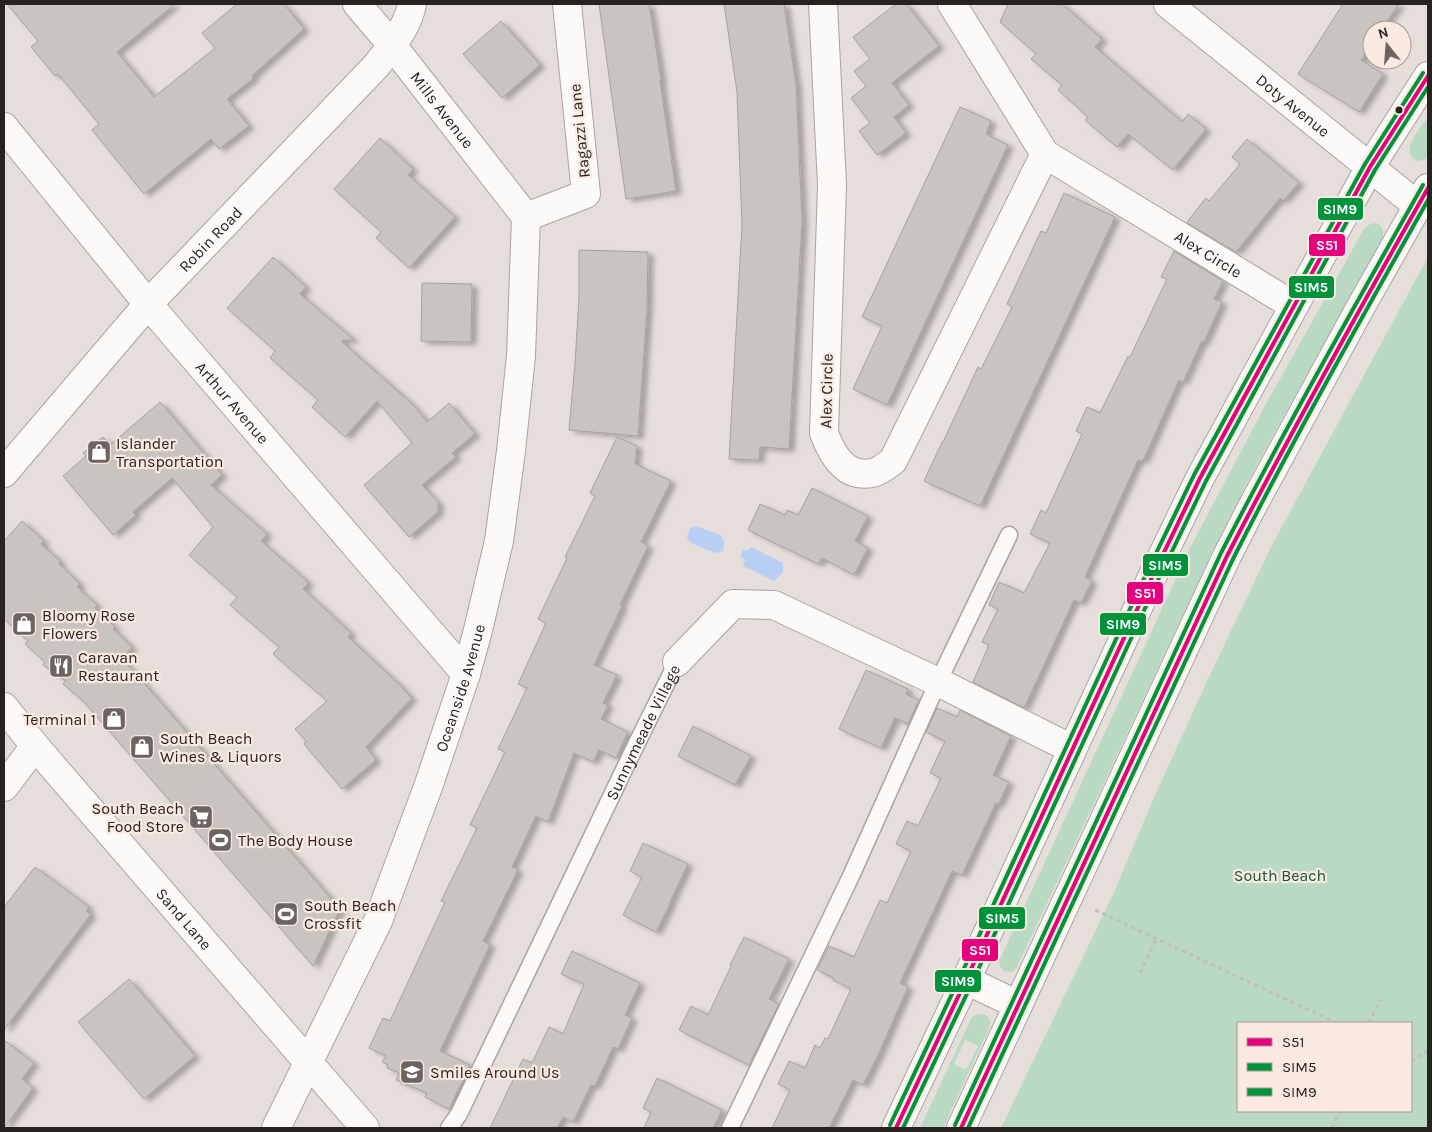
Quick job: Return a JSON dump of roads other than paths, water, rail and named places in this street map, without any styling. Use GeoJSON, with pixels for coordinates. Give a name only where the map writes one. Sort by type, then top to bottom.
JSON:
{"type":"FeatureCollection","features":[{"type":"Feature","properties":{"kind":"street","name":"Mills Avenue"},"geometry":{"type":"LineString","coordinates":[[357,4],[392,45],[526,217]]}},
{"type":"Feature","properties":{"kind":"street","name":"Robin Road"},"geometry":{"type":"LineString","coordinates":[[4,474],[148,304],[377,65],[405,26],[412,4]]}},
{"type":"Feature","properties":{"kind":"street","name":"Ragazzi Lane"},"geometry":{"type":"LineString","coordinates":[[526,217],[586,194],[567,4]]}},
{"type":"Feature","properties":{"kind":"street","name":"Alex Circle"},"geometry":{"type":"LineString","coordinates":[[823,4],[832,185],[824,434],[830,450],[840,463],[856,473],[874,473],[893,461],[1045,154]]}},
{"type":"Feature","properties":{"kind":"street","name":"Alex Circle"},"geometry":{"type":"LineString","coordinates":[[952,4],[1045,154],[1294,306]]}},
{"type":"Feature","properties":{"kind":"street","name":"Doty Avenue"},"geometry":{"type":"LineString","coordinates":[[1168,4],[1370,167],[1423,197]]}},
{"type":"Feature","properties":{"kind":"street"},"geometry":{"type":"LineString","coordinates":[[896,1128],[1200,478],[1370,167],[1428,76]]}},
{"type":"Feature","properties":{"kind":"street","name":"Arthur Avenue"},"geometry":{"type":"LineString","coordinates":[[4,127],[148,304],[466,674]]}},
{"type":"Feature","properties":{"kind":"street"},"geometry":{"type":"LineString","coordinates":[[961,1128],[1235,540],[1359,310],[1423,197]]}},
{"type":"Feature","properties":{"kind":"street","name":"Oceanside Avenue"},"geometry":{"type":"LineString","coordinates":[[276,1128],[378,922],[428,787],[466,674],[499,541],[510,460],[521,356],[526,217]]}},
{"type":"Feature","properties":{"kind":"street","name":"Sunnymeade Village"},"geometry":{"type":"LineString","coordinates":[[677,662],[733,604],[774,605],[938,682],[1072,749]]}},
{"type":"Feature","properties":{"kind":"street","name":"Sand Lane"},"geometry":{"type":"LineString","coordinates":[[4,707],[35,746],[365,1128]]}},
{"type":"Feature","properties":{"kind":"street"},"geometry":{"type":"LineString","coordinates":[[4,787],[35,746]]}},
{"type":"Feature","properties":{"kind":"street"},"geometry":{"type":"LineString","coordinates":[[966,980],[1018,1005]]}},
{"type":"Feature","properties":{"kind":"lane"},"geometry":{"type":"LineString","coordinates":[[730,1128],[851,876],[938,682],[1009,535]]}},
{"type":"Feature","properties":{"kind":"lane","name":"Sunnymeade Village"},"geometry":{"type":"LineString","coordinates":[[449,1128],[459,1114],[677,662]]}},
{"type":"Feature","properties":{"kind":"water"},"geometry":{"type":"Polygon","coordinates":[[[696,526],[720,535],[724,541],[723,551],[715,553],[691,543],[687,538],[690,528],[696,526]]]}},
{"type":"Feature","properties":{"kind":"water"},"geometry":{"type":"Polygon","coordinates":[[[751,547],[783,563],[783,572],[774,581],[743,566],[745,559],[740,557],[743,550],[747,551],[751,547]]]}},
{"type":"Feature","properties":{"kind":"place","name":"Islander Transportation"},"geometry":{"type":"Point","coordinates":[99,452]}},
{"type":"Feature","properties":{"kind":"place","name":"Bloomy Rose Flowers"},"geometry":{"type":"Point","coordinates":[24,624]}},
{"type":"Feature","properties":{"kind":"place","name":"Caravan Restaurant"},"geometry":{"type":"Point","coordinates":[61,666]}},
{"type":"Feature","properties":{"kind":"place","name":"Terminal 1"},"geometry":{"type":"Point","coordinates":[114,719]}},
{"type":"Feature","properties":{"kind":"place","name":"South Beach Wines & Liquors"},"geometry":{"type":"Point","coordinates":[142,747]}},
{"type":"Feature","properties":{"kind":"place","name":"South Beach Food Store"},"geometry":{"type":"Point","coordinates":[201,817]}},
{"type":"Feature","properties":{"kind":"place","name":"The Body House"},"geometry":{"type":"Point","coordinates":[220,840]}},
{"type":"Feature","properties":{"kind":"place","name":"South Beach Crossfit"},"geometry":{"type":"Point","coordinates":[286,914]}},
{"type":"Feature","properties":{"kind":"place","name":"Smiles Around Us"},"geometry":{"type":"Point","coordinates":[412,1072]}},
{"type":"Feature","properties":{"kind":"park label","name":"South Beach"},"geometry":{"type":"Point","coordinates":[1280,875]}}]}
